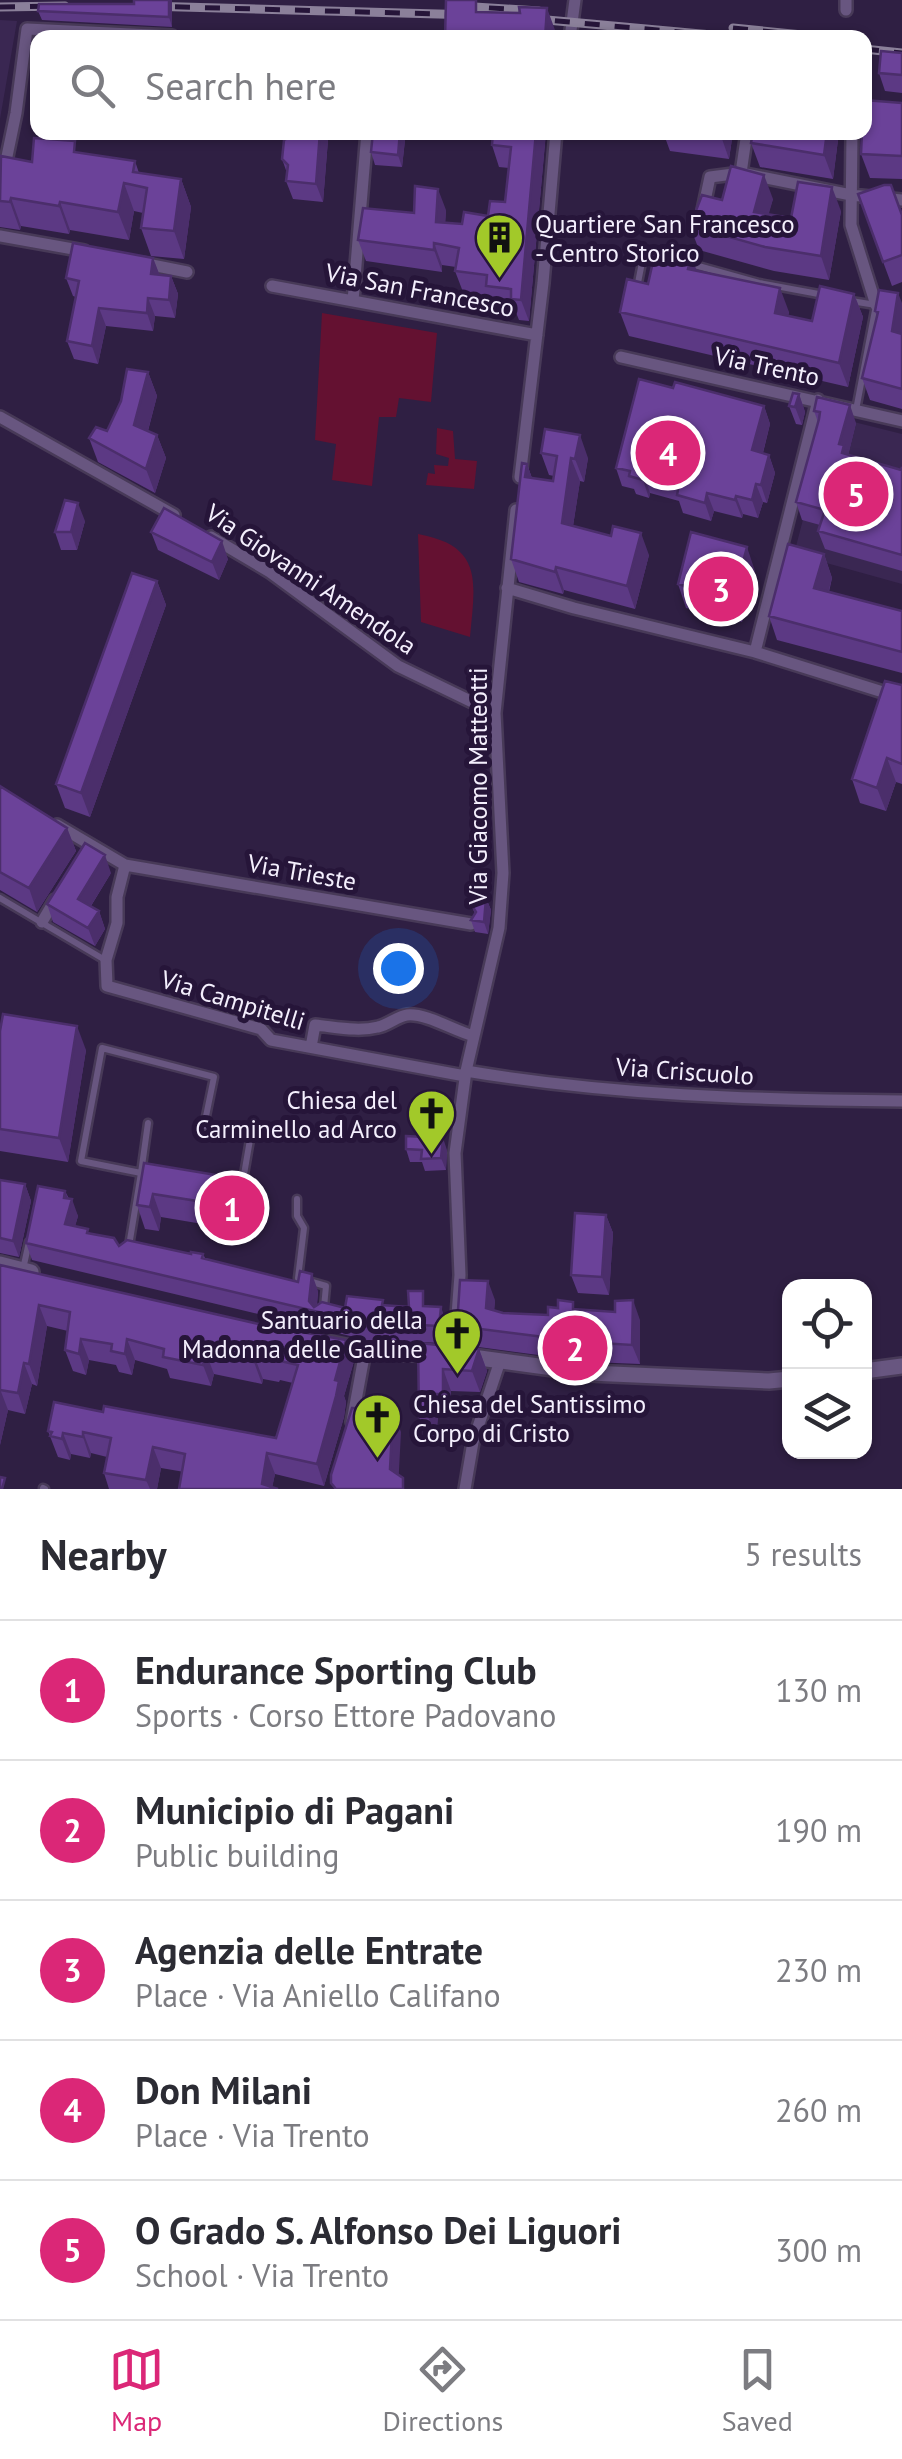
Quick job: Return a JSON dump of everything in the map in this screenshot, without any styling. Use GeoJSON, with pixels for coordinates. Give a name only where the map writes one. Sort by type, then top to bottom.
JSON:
{"type":"FeatureCollection","features":[{"type":"Feature","properties":{"kind":"street"},"geometry":{"type":"LineString","coordinates":[[571,30],[574,0]]}},
{"type":"Feature","properties":{"kind":"street"},"geometry":{"type":"LineString","coordinates":[[0,190],[16,114],[27,29],[48,30]]}},
{"type":"Feature","properties":{"kind":"street"},"geometry":{"type":"LineString","coordinates":[[352,301],[366,140]]}},
{"type":"Feature","properties":{"kind":"street","name":"Via San Francesco"},"geometry":{"type":"LineString","coordinates":[[272,286],[536,335],[555,140]]}},
{"type":"Feature","properties":{"kind":"street"},"geometry":{"type":"LineString","coordinates":[[740,174],[746,140]]}},
{"type":"Feature","properties":{"kind":"street"},"geometry":{"type":"LineString","coordinates":[[852,140],[851,225],[876,305]]}},
{"type":"Feature","properties":{"kind":"street"},"geometry":{"type":"LineString","coordinates":[[700,219],[710,177],[740,174],[850,195],[902,200]]}},
{"type":"Feature","properties":{"kind":"street"},"geometry":{"type":"LineString","coordinates":[[0,236],[100,254]]}},
{"type":"Feature","properties":{"kind":"street"},"geometry":{"type":"LineString","coordinates":[[134,261],[187,272]]}},
{"type":"Feature","properties":{"kind":"street","name":"Via Giacomo Matteotti"},"geometry":{"type":"LineString","coordinates":[[454,1355],[460,1275],[455,1171],[465,1074],[498,928],[503,872],[495,714],[536,335]]}},
{"type":"Feature","properties":{"kind":"street","name":"Via Trento"},"geometry":{"type":"LineString","coordinates":[[621,358],[902,421]]}},
{"type":"Feature","properties":{"kind":"street"},"geometry":{"type":"LineString","coordinates":[[755,652],[818,400]]}},
{"type":"Feature","properties":{"kind":"street","name":"Via Giovanni Amendola"},"geometry":{"type":"LineString","coordinates":[[0,417],[186,522]]}},
{"type":"Feature","properties":{"kind":"street","name":"Via Giovanni Amendola"},"geometry":{"type":"LineString","coordinates":[[202,531],[270,572],[398,666],[495,714]]}},
{"type":"Feature","properties":{"kind":"street"},"geometry":{"type":"LineString","coordinates":[[507,588],[755,652],[902,698]]}},
{"type":"Feature","properties":{"kind":"street","name":"Via Trieste"},"geometry":{"type":"LineString","coordinates":[[42,816],[125,865],[471,924]]}},
{"type":"Feature","properties":{"kind":"street"},"geometry":{"type":"LineString","coordinates":[[81,860],[90,844]]}},
{"type":"Feature","properties":{"kind":"street"},"geometry":{"type":"LineString","coordinates":[[106,960],[118,923],[117,896],[125,865]]}},
{"type":"Feature","properties":{"kind":"street"},"geometry":{"type":"LineString","coordinates":[[42,922],[61,891]]}},
{"type":"Feature","properties":{"kind":"street","name":"Via Campitelli"},"geometry":{"type":"LineString","coordinates":[[106,960],[106,986],[261,1029],[271,1040],[465,1074]]}},
{"type":"Feature","properties":{"kind":"street"},"geometry":{"type":"LineString","coordinates":[[311,1047],[315,1025],[364,1029],[382,1026],[406,1014],[474,1036]]}},
{"type":"Feature","properties":{"kind":"street","name":"Via Criscuolo"},"geometry":{"type":"LineString","coordinates":[[465,1074],[726,1099],[902,1100]]}},
{"type":"Feature","properties":{"kind":"street"},"geometry":{"type":"LineString","coordinates":[[0,1264],[55,1278]]}},
{"type":"Feature","properties":{"kind":"street"},"geometry":{"type":"LineString","coordinates":[[318,1341],[364,1350],[454,1355],[590,1373],[782,1379]]}},
{"type":"Feature","properties":{"kind":"street"},"geometry":{"type":"LineString","coordinates":[[348,1436],[364,1350]]}},
{"type":"Feature","properties":{"kind":"street"},"geometry":{"type":"LineString","coordinates":[[465,1489],[472,1442],[500,1361]]}},
{"type":"Feature","properties":{"kind":"street"},"geometry":{"type":"LineString","coordinates":[[872,1370],[902,1366]]}},
{"type":"Feature","properties":{"kind":"lane"},"geometry":{"type":"LineString","coordinates":[[636,294],[644,252],[663,257]]}},
{"type":"Feature","properties":{"kind":"lane"},"geometry":{"type":"LineString","coordinates":[[682,262],[759,283],[876,305],[856,410]]}},
{"type":"Feature","properties":{"kind":"lane"},"geometry":{"type":"LineString","coordinates":[[0,898],[106,960]]}},
{"type":"Feature","properties":{"kind":"lane"},"geometry":{"type":"LineString","coordinates":[[158,1176],[81,1161],[102,1048],[214,1077],[204,1126],[251,1134],[242,1190],[225,1187]]}},
{"type":"Feature","properties":{"kind":"lane"},"geometry":{"type":"LineString","coordinates":[[127,1257],[148,1124]]}},
{"type":"Feature","properties":{"kind":"lane"},"geometry":{"type":"LineString","coordinates":[[298,1199],[297,1216],[304,1228],[298,1278],[326,1286],[322,1318]]}},
{"type":"Feature","properties":{"kind":"lane"},"geometry":{"type":"LineString","coordinates":[[23,1270],[32,1230]]}},
{"type":"Feature","properties":{"kind":"shaded area"},"geometry":{"type":"Polygon","coordinates":[[[0,20],[17,21],[0,119],[0,20]]]}},
{"type":"Feature","properties":{"kind":"shaded area"},"geometry":{"type":"Polygon","coordinates":[[[322,313],[437,333],[431,402],[399,398],[396,417],[379,417],[372,486],[332,480],[336,444],[315,440],[322,313]]]}},
{"type":"Feature","properties":{"kind":"shaded area"},"geometry":{"type":"Polygon","coordinates":[[[830,416],[902,434],[902,584],[794,554],[830,416]]]}},
{"type":"Feature","properties":{"kind":"shaded area"},"geometry":{"type":"Polygon","coordinates":[[[437,428],[453,431],[455,459],[477,461],[474,489],[426,485],[428,473],[435,474],[434,465],[448,466],[449,458],[436,454],[437,428]]]}},
{"type":"Feature","properties":{"kind":"shaded area"},"geometry":{"type":"Polygon","coordinates":[[[418,534],[455,547],[465,557],[473,583],[470,637],[421,622],[418,534]]]}},
{"type":"Feature","properties":{"kind":"building"},"geometry":{"type":"Polygon","coordinates":[[[134,0],[169,0],[169,17],[38,11],[39,4],[134,4],[134,0]]]}},
{"type":"Feature","properties":{"kind":"building"},"geometry":{"type":"Polygon","coordinates":[[[446,0],[476,0],[476,12],[520,13],[519,7],[547,8],[546,30],[445,30],[446,0]]]}},
{"type":"Feature","properties":{"kind":"building"},"geometry":{"type":"Polygon","coordinates":[[[881,51],[902,53],[902,75],[879,73],[881,51]]]}},
{"type":"Feature","properties":{"kind":"building"},"geometry":{"type":"Polygon","coordinates":[[[872,101],[902,103],[902,156],[861,154],[862,140],[872,140],[872,101]]]}},
{"type":"Feature","properties":{"kind":"building"},"geometry":{"type":"Polygon","coordinates":[[[34,140],[75,141],[74,152],[135,161],[133,172],[181,179],[174,231],[141,228],[147,188],[124,183],[118,212],[60,202],[59,206],[11,198],[10,202],[0,201],[1,156],[32,162],[34,140]]]}},
{"type":"Feature","properties":{"kind":"building"},"geometry":{"type":"Polygon","coordinates":[[[284,140],[319,140],[316,184],[286,181],[288,165],[282,159],[284,140]]]}},
{"type":"Feature","properties":{"kind":"building"},"geometry":{"type":"Polygon","coordinates":[[[372,140],[399,140],[398,155],[371,152],[372,140]]]}},
{"type":"Feature","properties":{"kind":"building"},"geometry":{"type":"Polygon","coordinates":[[[492,140],[535,140],[521,300],[511,299],[511,289],[486,286],[487,275],[455,271],[459,248],[434,243],[434,250],[358,240],[363,208],[414,213],[415,186],[438,189],[436,222],[462,224],[464,212],[488,216],[490,201],[505,202],[511,147],[492,145],[492,140]]]}},
{"type":"Feature","properties":{"kind":"building"},"geometry":{"type":"Polygon","coordinates":[[[752,140],[826,140],[824,155],[751,143],[752,140]]]}},
{"type":"Feature","properties":{"kind":"building"},"geometry":{"type":"Polygon","coordinates":[[[731,166],[764,175],[754,212],[791,218],[798,182],[832,187],[821,256],[765,247],[690,226],[702,195],[722,200],[731,166]]]}},
{"type":"Feature","properties":{"kind":"building"},"geometry":{"type":"Polygon","coordinates":[[[891,185],[902,215],[902,255],[883,262],[858,194],[891,185]]]}},
{"type":"Feature","properties":{"kind":"building"},"geometry":{"type":"Polygon","coordinates":[[[73,243],[153,258],[151,274],[171,276],[169,300],[148,298],[147,313],[99,308],[92,346],[67,341],[79,281],[66,278],[73,243]]]}},
{"type":"Feature","properties":{"kind":"building"},"geometry":{"type":"Polygon","coordinates":[[[656,248],[691,256],[688,269],[780,288],[775,313],[812,321],[820,286],[854,294],[839,363],[620,312],[627,279],[648,284],[656,248]]]}},
{"type":"Feature","properties":{"kind":"building"},"geometry":{"type":"Polygon","coordinates":[[[879,290],[898,293],[892,331],[902,334],[902,389],[862,378],[878,312],[875,311],[879,290]]]}},
{"type":"Feature","properties":{"kind":"building"},"geometry":{"type":"Polygon","coordinates":[[[127,369],[148,372],[134,425],[157,435],[146,469],[89,438],[96,427],[107,431],[121,401],[127,369]]]}},
{"type":"Feature","properties":{"kind":"building"},"geometry":{"type":"Polygon","coordinates":[[[639,379],[673,388],[675,382],[764,406],[752,450],[769,455],[761,485],[756,484],[752,500],[707,493],[705,503],[677,495],[679,485],[644,475],[643,480],[616,468],[639,379]]]}},
{"type":"Feature","properties":{"kind":"building"},"geometry":{"type":"Polygon","coordinates":[[[793,393],[799,394],[795,407],[789,406],[793,393]]]}},
{"type":"Feature","properties":{"kind":"building"},"geometry":{"type":"Polygon","coordinates":[[[817,397],[850,405],[839,444],[844,445],[842,453],[901,470],[902,467],[902,555],[818,531],[825,510],[796,502],[819,419],[820,412],[814,411],[817,397]]]}},
{"type":"Feature","properties":{"kind":"building"},"geometry":{"type":"Polygon","coordinates":[[[545,429],[580,435],[575,459],[571,458],[562,523],[611,536],[613,526],[641,533],[627,586],[511,559],[522,463],[527,464],[525,477],[553,481],[557,456],[541,453],[545,429]]]}},
{"type":"Feature","properties":{"kind":"building"},"geometry":{"type":"Polygon","coordinates":[[[65,500],[78,503],[71,532],[55,532],[65,500]]]}},
{"type":"Feature","properties":{"kind":"building"},"geometry":{"type":"Polygon","coordinates":[[[164,508],[222,541],[212,562],[151,532],[164,508]]]}},
{"type":"Feature","properties":{"kind":"building"},"geometry":{"type":"Polygon","coordinates":[[[691,532],[747,547],[733,599],[678,584],[691,532]]]}},
{"type":"Feature","properties":{"kind":"building"},"geometry":{"type":"Polygon","coordinates":[[[788,544],[824,554],[814,588],[902,611],[902,652],[769,616],[788,544]]]}},
{"type":"Feature","properties":{"kind":"building"},"geometry":{"type":"Polygon","coordinates":[[[132,573],[157,581],[81,793],[56,784],[132,573]]]}},
{"type":"Feature","properties":{"kind":"building"},"geometry":{"type":"Polygon","coordinates":[[[885,681],[902,685],[902,764],[887,758],[877,788],[852,779],[885,681]]]}},
{"type":"Feature","properties":{"kind":"building"},"geometry":{"type":"Polygon","coordinates":[[[0,786],[67,828],[29,888],[0,872],[0,786]]]}},
{"type":"Feature","properties":{"kind":"building"},"geometry":{"type":"Polygon","coordinates":[[[85,843],[105,855],[78,899],[99,911],[88,928],[47,904],[85,843]]]}},
{"type":"Feature","properties":{"kind":"building"},"geometry":{"type":"Polygon","coordinates":[[[473,895],[486,898],[484,922],[471,920],[476,912],[471,904],[473,895]]]}},
{"type":"Feature","properties":{"kind":"building"},"geometry":{"type":"Polygon","coordinates":[[[3,1014],[77,1026],[59,1138],[0,1129],[3,1014]]]}},
{"type":"Feature","properties":{"kind":"building"},"geometry":{"type":"Polygon","coordinates":[[[406,1136],[443,1138],[441,1158],[421,1159],[422,1150],[406,1149],[406,1136]]]}},
{"type":"Feature","properties":{"kind":"building"},"geometry":{"type":"Polygon","coordinates":[[[144,1163],[246,1180],[241,1208],[153,1194],[150,1207],[137,1205],[144,1163]]]}},
{"type":"Feature","properties":{"kind":"building"},"geometry":{"type":"Polygon","coordinates":[[[0,1180],[25,1184],[13,1241],[0,1238],[0,1180]]]}},
{"type":"Feature","properties":{"kind":"building"},"geometry":{"type":"Polygon","coordinates":[[[38,1186],[65,1191],[64,1198],[72,1199],[65,1224],[114,1238],[119,1246],[127,1240],[203,1254],[202,1258],[298,1282],[300,1271],[312,1274],[309,1301],[314,1307],[322,1302],[345,1308],[347,1296],[409,1307],[408,1291],[423,1291],[423,1306],[441,1307],[439,1326],[361,1322],[26,1243],[38,1186]]]}},
{"type":"Feature","properties":{"kind":"building"},"geometry":{"type":"Polygon","coordinates":[[[575,1213],[606,1215],[602,1277],[571,1275],[575,1213]]]}},
{"type":"Feature","properties":{"kind":"building"},"geometry":{"type":"Polygon","coordinates":[[[0,1265],[346,1340],[335,1380],[339,1381],[336,1396],[317,1464],[267,1453],[262,1484],[278,1489],[179,1489],[185,1454],[153,1447],[146,1480],[104,1473],[111,1438],[83,1432],[83,1437],[63,1433],[62,1439],[50,1436],[54,1402],[103,1412],[104,1406],[276,1438],[298,1365],[206,1353],[203,1365],[163,1357],[164,1349],[127,1339],[125,1354],[111,1351],[112,1344],[81,1339],[79,1354],[65,1350],[70,1312],[39,1305],[29,1364],[24,1363],[18,1393],[0,1390],[0,1265]]]}},
{"type":"Feature","properties":{"kind":"building"},"geometry":{"type":"Polygon","coordinates":[[[460,1280],[488,1281],[486,1308],[503,1313],[548,1315],[548,1307],[558,1308],[558,1300],[573,1302],[573,1309],[615,1312],[615,1301],[633,1300],[632,1345],[457,1326],[460,1280]]]}},
{"type":"Feature","properties":{"kind":"building"},"geometry":{"type":"Polygon","coordinates":[[[418,1343],[479,1349],[472,1371],[443,1369],[443,1394],[430,1394],[428,1417],[419,1417],[418,1343]]]}},
{"type":"Feature","properties":{"kind":"building"},"geometry":{"type":"Polygon","coordinates":[[[352,1408],[393,1411],[390,1469],[403,1478],[403,1489],[336,1489],[331,1483],[352,1408]]]}},
{"type":"Feature","properties":{"kind":"railway"},"geometry":{"type":"LineString","coordinates":[[0,7],[65,6]]}},
{"type":"Feature","properties":{"kind":"railway"},"geometry":{"type":"LineString","coordinates":[[145,6],[475,15]]}},
{"type":"Feature","properties":{"kind":"railway"},"geometry":{"type":"LineString","coordinates":[[459,6],[539,11]]}},
{"type":"Feature","properties":{"kind":"railway"},"geometry":{"type":"LineString","coordinates":[[525,18],[657,30]]}},
{"type":"Feature","properties":{"kind":"railway"},"geometry":{"type":"LineString","coordinates":[[733,28],[753,30]]}},
{"type":"Feature","properties":{"kind":"railway"},"geometry":{"type":"LineString","coordinates":[[872,50],[902,53]]}},
{"type":"Feature","properties":{"kind":"place","name":"Quartiere San Francesco - Centro Storico"},"geometry":{"type":"Point","coordinates":[500,280]}},
{"type":"Feature","properties":{"kind":"place","name":"Don Milani"},"geometry":{"type":"Point","coordinates":[668,453]}},
{"type":"Feature","properties":{"kind":"place","name":"O Grado S. Alfonso Dei Liguori"},"geometry":{"type":"Point","coordinates":[856,494]}},
{"type":"Feature","properties":{"kind":"place","name":"Agenzia delle Entrate"},"geometry":{"type":"Point","coordinates":[721,589]}},
{"type":"Feature","properties":{"kind":"place","name":"Chiesa del Carminello ad Arco"},"geometry":{"type":"Point","coordinates":[432,1156]}},
{"type":"Feature","properties":{"kind":"place","name":"Endurance Sporting Club"},"geometry":{"type":"Point","coordinates":[232,1208]}},
{"type":"Feature","properties":{"kind":"place","name":"Municipio di Pagani"},"geometry":{"type":"Point","coordinates":[575,1348]}},
{"type":"Feature","properties":{"kind":"place","name":"Santuario della Madonna delle Galline"},"geometry":{"type":"Point","coordinates":[458,1376]}},
{"type":"Feature","properties":{"kind":"place","name":"Chiesa del Santissimo Corpo di Cristo"},"geometry":{"type":"Point","coordinates":[378,1460]}}]}
